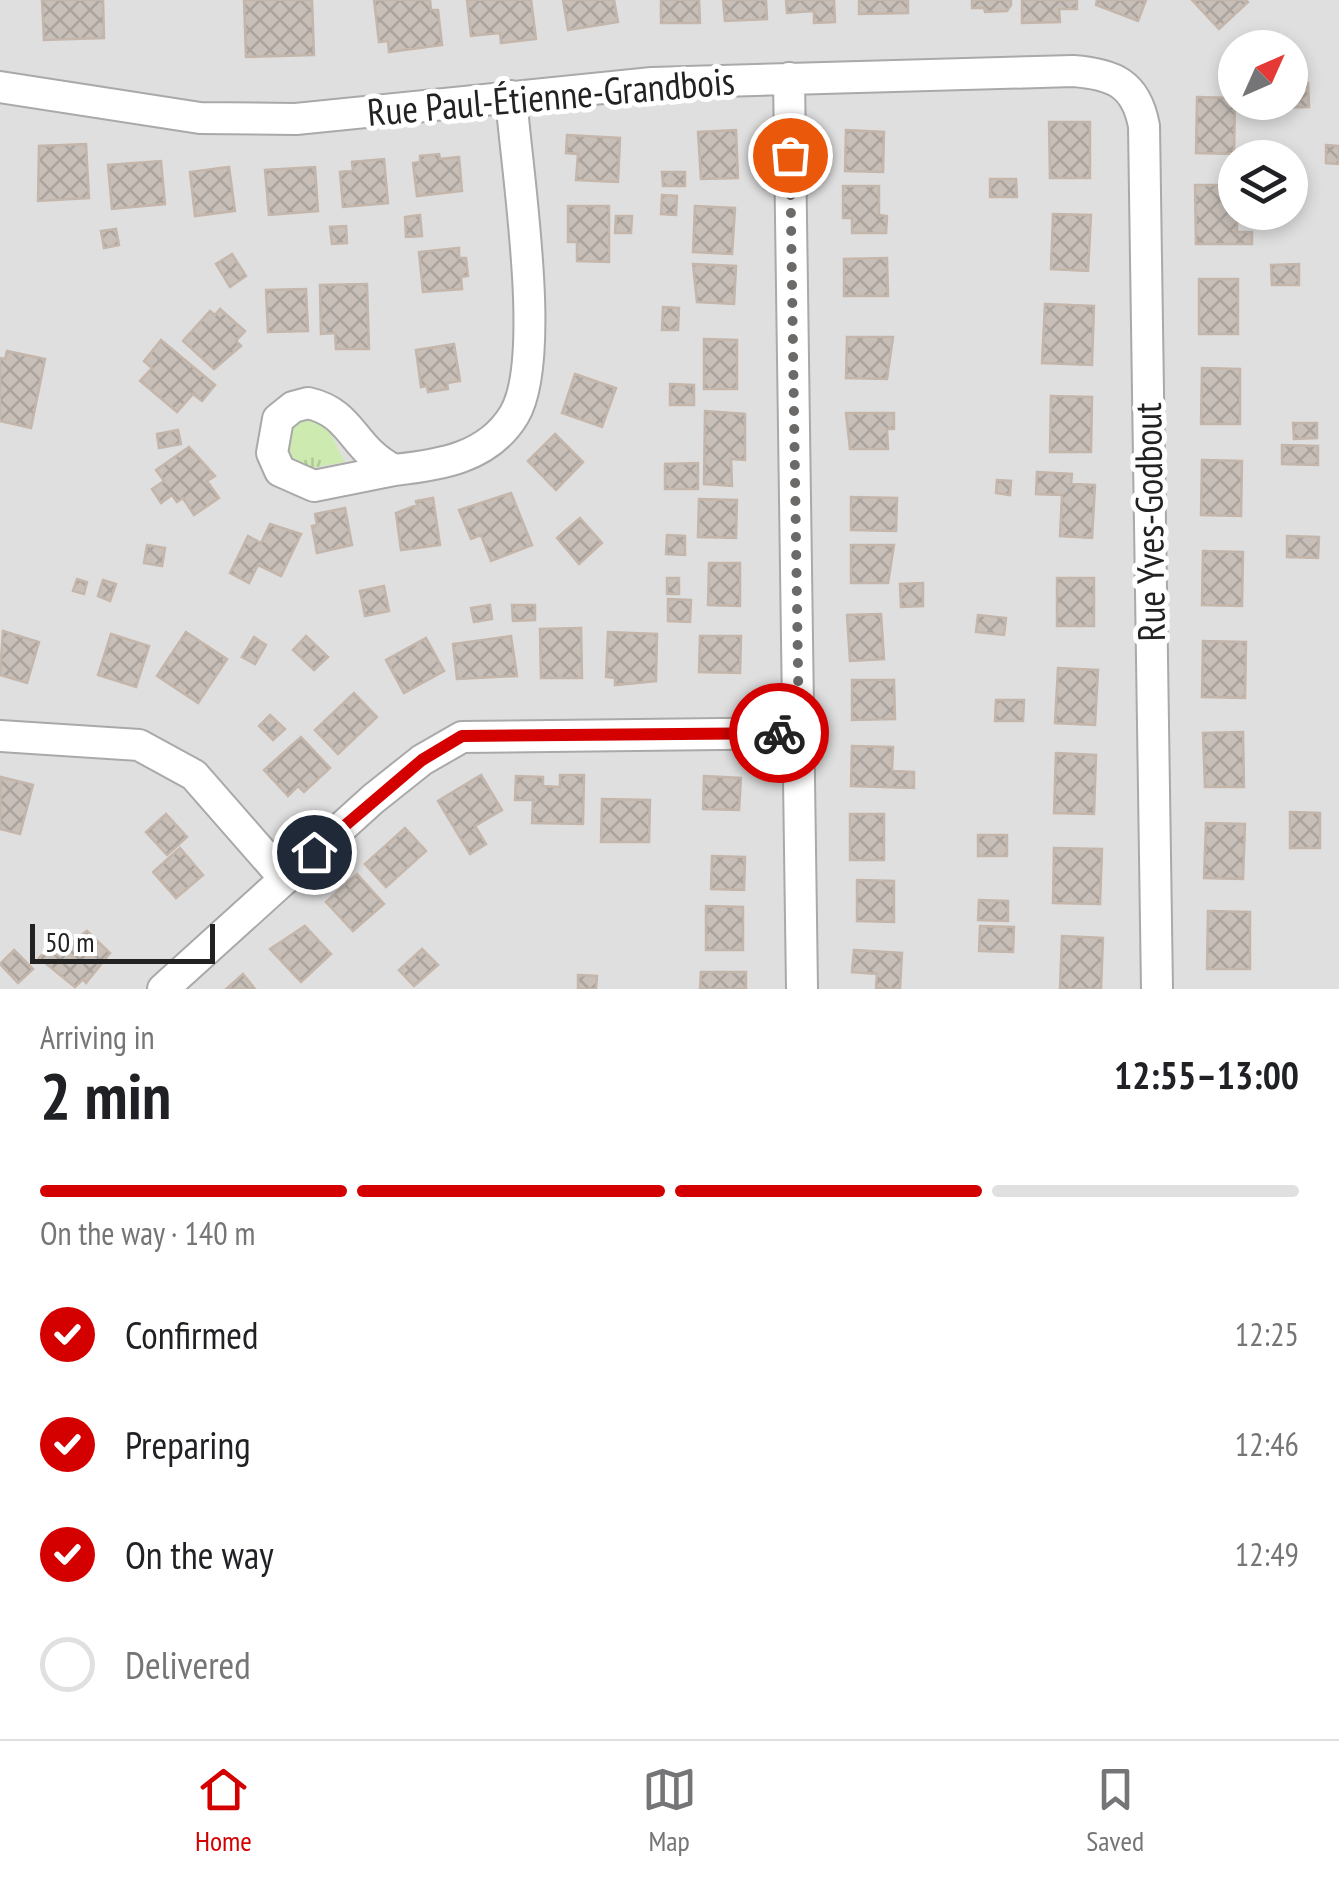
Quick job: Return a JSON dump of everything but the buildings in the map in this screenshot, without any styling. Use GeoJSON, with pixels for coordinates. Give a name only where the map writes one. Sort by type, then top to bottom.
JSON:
{"type":"FeatureCollection","features":[{"type":"Feature","properties":{"kind":"street","name":"Rue Paul-Étienne-Grandbois"},"geometry":{"type":"LineString","coordinates":[[0,87],[200,118],[239,118],[331,116],[652,83],[1105,74]]}},
{"type":"Feature","properties":{"kind":"street","name":"Rue Yves-Godbout"},"geometry":{"type":"LineString","coordinates":[[1105,74],[1126,84],[1140,104],[1144,126],[1157,989]]}},
{"type":"Feature","properties":{"kind":"street"},"geometry":{"type":"LineString","coordinates":[[789,78],[802,989]]}},
{"type":"Feature","properties":{"kind":"street"},"geometry":{"type":"LineString","coordinates":[[394,470],[465,458],[492,440],[513,417],[524,395],[528,317],[511,96]]}},
{"type":"Feature","properties":{"kind":"street"},"geometry":{"type":"LineString","coordinates":[[163,989],[422,760],[462,736],[799,733]]}},
{"type":"Feature","properties":{"kind":"street"},"geometry":{"type":"LineString","coordinates":[[0,736],[140,745],[194,775],[285,878]]}},
{"type":"Feature","properties":{"kind":"shaded area"},"geometry":{"type":"Polygon","coordinates":[[[0,0],[1339,0],[1339,989],[0,989],[0,0]]]}},
{"type":"Feature","properties":{"kind":"green space"},"geometry":{"type":"Polygon","coordinates":[[[306,418],[326,425],[345,462],[306,469],[289,460],[285,432],[306,418]]]}},
{"type":"Feature","properties":{"kind":"way so far"},"geometry":{"type":"LineString","coordinates":[[779,733],[799,733],[790,155]]}},
{"type":"Feature","properties":{"kind":"route"},"geometry":{"type":"LineString","coordinates":[[314,852],[422,760],[462,736],[779,733]]}}]}
